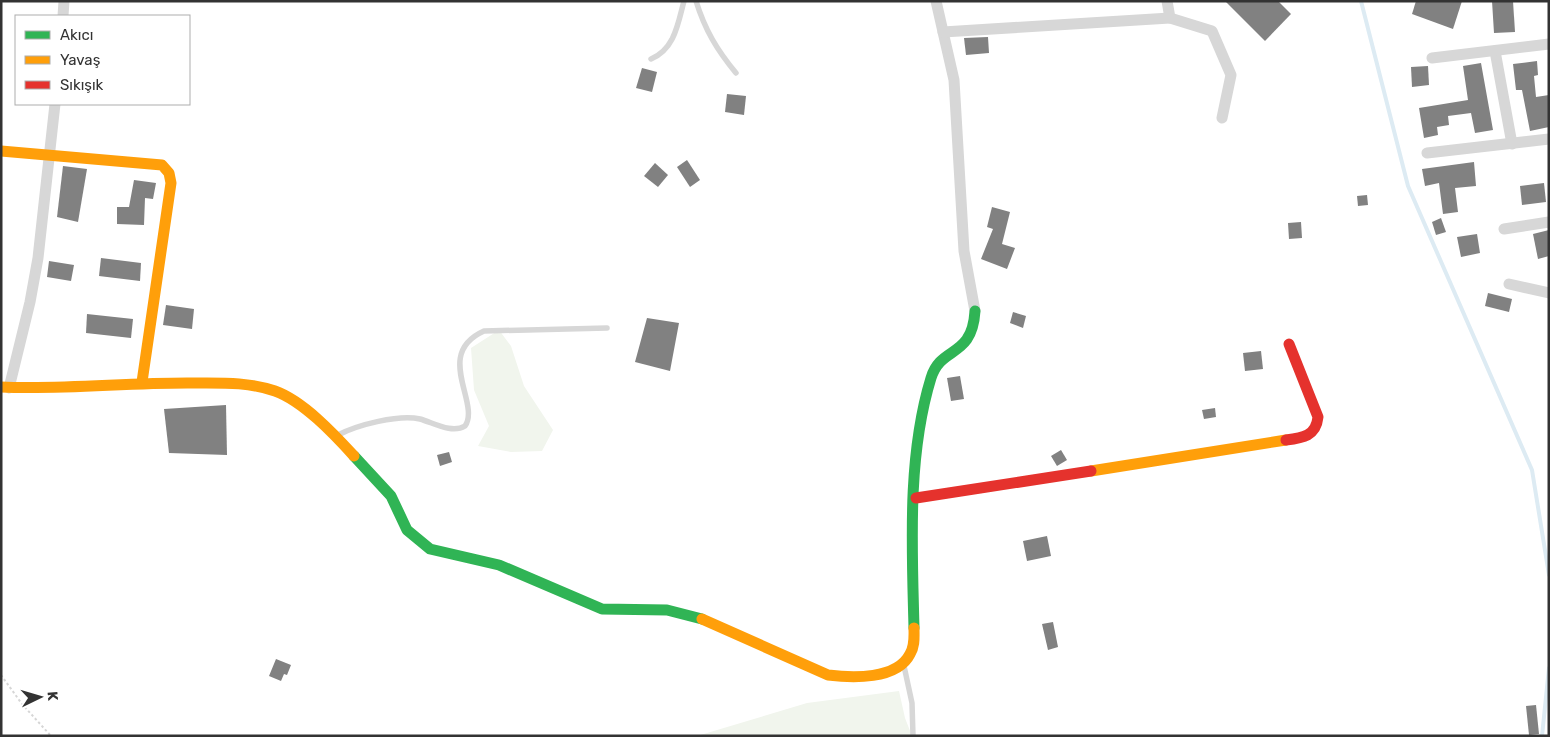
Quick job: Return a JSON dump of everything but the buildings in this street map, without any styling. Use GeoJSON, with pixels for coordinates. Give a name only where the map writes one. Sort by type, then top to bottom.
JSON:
{"type":"FeatureCollection","features":[{"type":"Feature","properties":{"kind":"street"},"geometry":{"type":"LineString","coordinates":[[63,15],[64,1]]}},
{"type":"Feature","properties":{"kind":"street"},"geometry":{"type":"LineString","coordinates":[[55,105],[38,258],[28,310],[5,387],[142,382],[257,386],[276,391],[294,401],[336,436],[391,496],[407,530],[430,549],[499,565],[602,609],[667,610],[687,614],[706,620],[828,676],[860,677],[890,671],[903,664],[910,655],[914,643],[912,540],[916,498],[916,447],[932,375],[944,358],[962,347],[969,338],[974,326],[975,310],[964,251],[954,80],[936,1]]}},
{"type":"Feature","properties":{"kind":"street"},"geometry":{"type":"LineString","coordinates":[[1167,1],[1170,18]]}},
{"type":"Feature","properties":{"kind":"street"},"geometry":{"type":"LineString","coordinates":[[943,32],[1170,18],[1212,31],[1231,75],[1222,118]]}},
{"type":"Feature","properties":{"kind":"street"},"geometry":{"type":"LineString","coordinates":[[1432,58],[1495,52],[1549,44]]}},
{"type":"Feature","properties":{"kind":"street"},"geometry":{"type":"LineString","coordinates":[[1495,52],[1512,144]]}},
{"type":"Feature","properties":{"kind":"street"},"geometry":{"type":"LineString","coordinates":[[1427,153],[1549,139]]}},
{"type":"Feature","properties":{"kind":"street"},"geometry":{"type":"LineString","coordinates":[[1,151],[162,165],[169,173],[171,183],[142,382]]}},
{"type":"Feature","properties":{"kind":"street"},"geometry":{"type":"LineString","coordinates":[[1504,229],[1549,222]]}},
{"type":"Feature","properties":{"kind":"street"},"geometry":{"type":"LineString","coordinates":[[1509,284],[1549,293]]}},
{"type":"Feature","properties":{"kind":"street"},"geometry":{"type":"LineString","coordinates":[[916,498],[1308,437],[1317,428],[1318,417],[1289,344]]}},
{"type":"Feature","properties":{"kind":"lane"},"geometry":{"type":"LineString","coordinates":[[652,59],[662,53],[670,44],[684,1]]}},
{"type":"Feature","properties":{"kind":"lane"},"geometry":{"type":"LineString","coordinates":[[696,1],[703,24],[715,48],[736,73]]}},
{"type":"Feature","properties":{"kind":"lane"},"geometry":{"type":"LineString","coordinates":[[336,436],[346,431],[401,418],[418,419],[452,429],[464,426],[468,414],[459,372],[460,359],[471,340],[484,331],[607,328]]}},
{"type":"Feature","properties":{"kind":"lane"},"geometry":{"type":"LineString","coordinates":[[903,664],[912,703],[913,736]]}},
{"type":"Feature","properties":{"kind":"path"},"geometry":{"type":"LineString","coordinates":[[1,675],[22,704],[51,736]]}},
{"type":"Feature","properties":{"kind":"shaded area"},"geometry":{"type":"Polygon","coordinates":[[[499,330],[511,346],[524,386],[553,430],[542,451],[511,452],[478,446],[489,426],[474,390],[471,348],[499,330]]]}},
{"type":"Feature","properties":{"kind":"shaded area"},"geometry":{"type":"Polygon","coordinates":[[[899,691],[905,718],[912,736],[697,736],[807,703],[899,691]]]}},
{"type":"Feature","properties":{"kind":"waterway"},"geometry":{"type":"LineString","coordinates":[[1361,1],[1408,186],[1532,470],[1549,575]]}},
{"type":"Feature","properties":{"kind":"waterway"},"geometry":{"type":"LineString","coordinates":[[1542,736],[1549,668]]}},
{"type":"Feature","properties":{"kind":"traffic: fast"},"geometry":{"type":"LineString","coordinates":[[914,628],[912,566],[913,502],[918,439],[923,408],[931,378],[936,368],[942,360],[962,345],[968,337],[973,326],[975,311]]}},
{"type":"Feature","properties":{"kind":"traffic: fast"},"geometry":{"type":"LineString","coordinates":[[354,456],[391,496],[407,530],[430,549],[499,565],[602,609],[667,610],[702,619]]}},
{"type":"Feature","properties":{"kind":"traffic: slow"},"geometry":{"type":"LineString","coordinates":[[1,151],[162,165],[169,173],[171,183],[142,382]]}},
{"type":"Feature","properties":{"kind":"traffic: slow"},"geometry":{"type":"LineString","coordinates":[[1,387],[50,388],[172,383],[226,383],[255,386],[275,391],[296,402],[328,428],[354,456]]}},
{"type":"Feature","properties":{"kind":"traffic: slow"},"geometry":{"type":"LineString","coordinates":[[1091,471],[1286,440]]}},
{"type":"Feature","properties":{"kind":"traffic: slow"},"geometry":{"type":"LineString","coordinates":[[702,619],[828,675],[849,677],[885,673],[895,669],[904,662],[913,648],[914,628]]}},
{"type":"Feature","properties":{"kind":"traffic: jam"},"geometry":{"type":"LineString","coordinates":[[1286,440],[1308,435],[1315,428],[1318,417],[1289,344]]}},
{"type":"Feature","properties":{"kind":"traffic: jam"},"geometry":{"type":"LineString","coordinates":[[916,498],[1091,471]]}}]}
